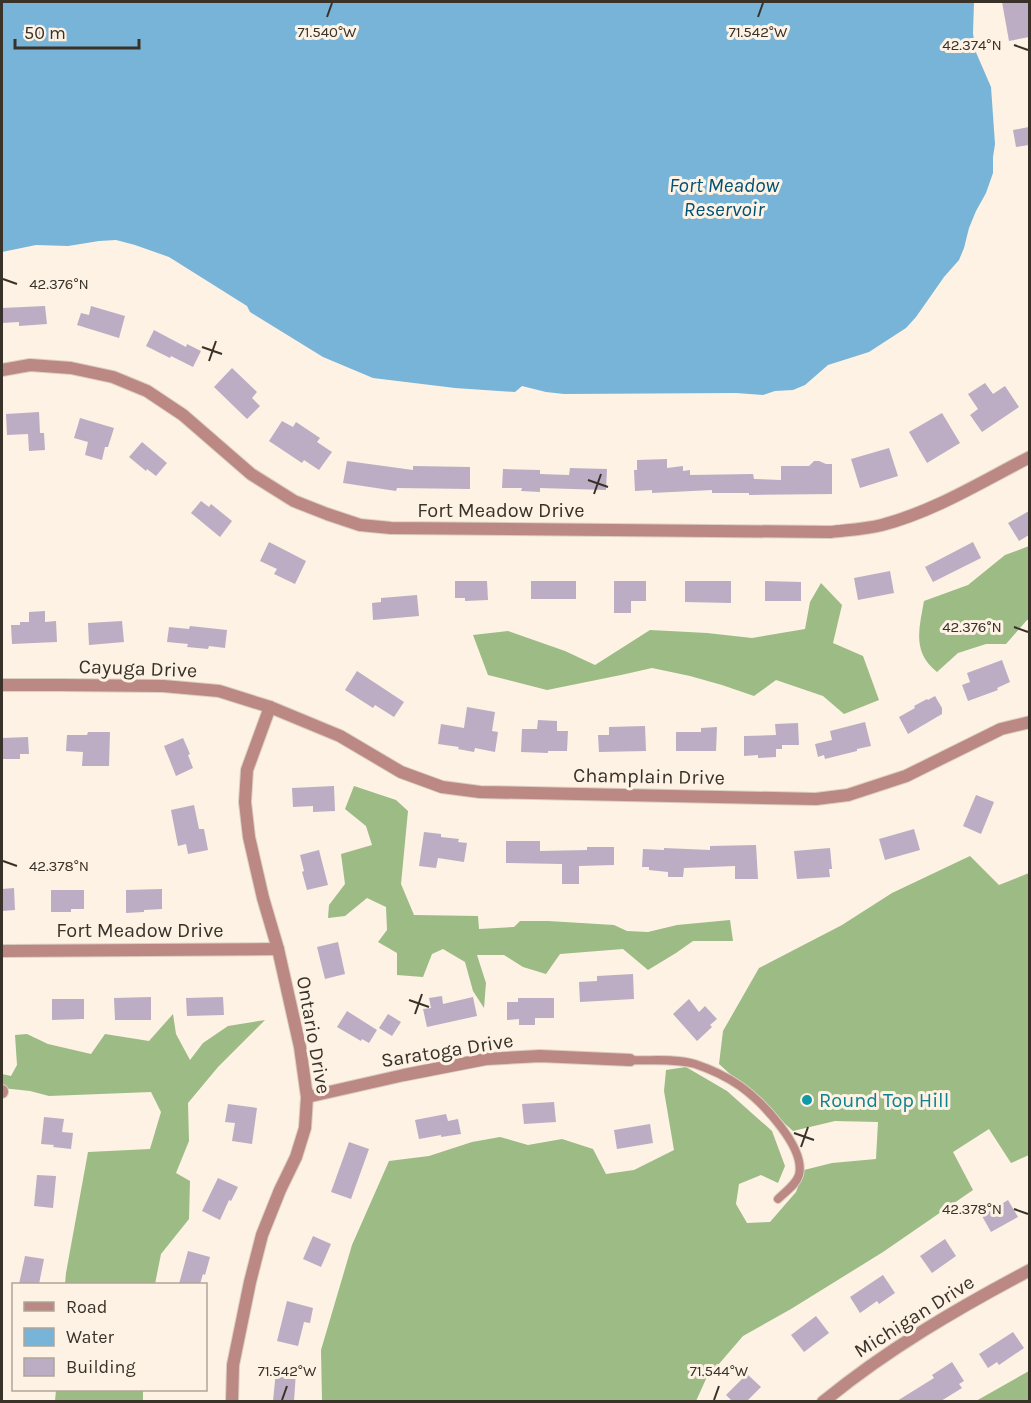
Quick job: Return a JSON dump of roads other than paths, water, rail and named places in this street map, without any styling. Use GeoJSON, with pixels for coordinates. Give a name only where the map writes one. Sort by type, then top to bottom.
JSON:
{"type":"FeatureCollection","features":[{"type":"Feature","properties":{"kind":"street","name":"Fort Meadow Drive"},"geometry":{"type":"LineString","coordinates":[[2,370],[30,365],[71,368],[112,377],[147,391],[183,416],[251,474],[294,501],[360,525],[370,526],[438,529],[831,532],[881,525],[920,512],[953,498],[1029,457]]}},
{"type":"Feature","properties":{"kind":"street","name":"Cayuga Drive"},"geometry":{"type":"LineString","coordinates":[[2,686],[163,686],[219,691],[270,707]]}},
{"type":"Feature","properties":{"kind":"street","name":"Champlain Drive"},"geometry":{"type":"LineString","coordinates":[[270,707],[340,736],[401,772],[442,787],[480,792],[721,798],[816,799],[848,795],[906,776],[1001,729],[1029,722]]}},
{"type":"Feature","properties":{"kind":"street","name":"Ontario Drive"},"geometry":{"type":"LineString","coordinates":[[232,1401],[233,1365],[250,1282],[262,1235],[296,1157],[304,1128],[307,1097],[300,1047],[249,837],[245,802],[248,770],[270,707]]}},
{"type":"Feature","properties":{"kind":"street","name":"Fort Meadow Drive"},"geometry":{"type":"LineString","coordinates":[[2,951],[278,949]]}},
{"type":"Feature","properties":{"kind":"street","name":"Saratoga Drive"},"geometry":{"type":"LineString","coordinates":[[307,1097],[486,1059],[540,1056],[630,1060]]}},
{"type":"Feature","properties":{"kind":"street","name":"Michigan Drive"},"geometry":{"type":"LineString","coordinates":[[823,1401],[912,1338],[1029,1270]]}},
{"type":"Feature","properties":{"kind":"lane"},"geometry":{"type":"LineString","coordinates":[[630,1060],[676,1061],[695,1065],[739,1086],[760,1103],[784,1131],[798,1159],[799,1175],[793,1186],[778,1199]]}},
{"type":"Feature","properties":{"kind":"water","name":"Fort Meadow Reservoir"},"geometry":{"type":"Polygon","coordinates":[[[2,2],[974,2],[975,50],[991,87],[995,144],[993,173],[969,228],[959,260],[906,328],[869,352],[828,365],[805,385],[793,390],[775,391],[763,395],[736,393],[564,394],[522,386],[515,392],[455,388],[373,378],[323,357],[250,312],[247,306],[169,257],[135,245],[116,240],[68,246],[36,245],[2,252],[2,2]]]}},
{"type":"Feature","properties":{"kind":"place","name":"Round Top Hill"},"geometry":{"type":"Point","coordinates":[807,1100]}}]}
